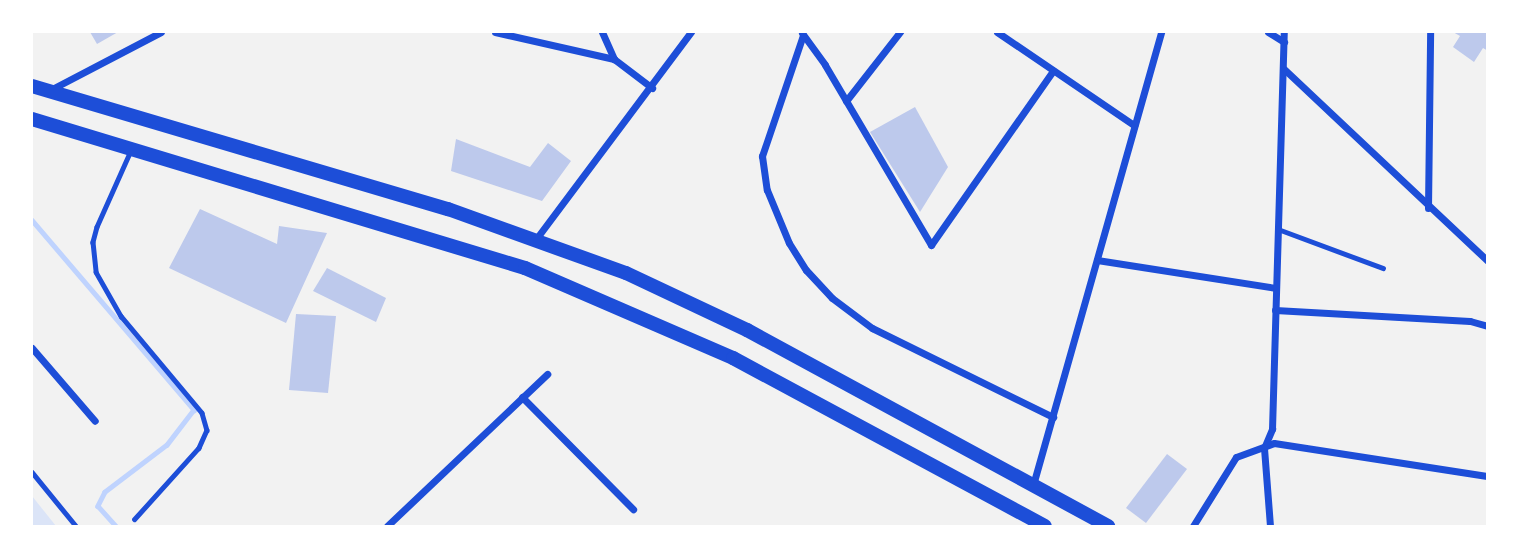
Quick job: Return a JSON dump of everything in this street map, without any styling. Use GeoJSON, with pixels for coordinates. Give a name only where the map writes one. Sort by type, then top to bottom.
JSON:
{"type":"FeatureCollection","features":[{"type":"Feature","properties":{"kind":"highway"},"geometry":{"type":"LineString","coordinates":[[32,86],[536,239],[626,273],[747,330],[1108,527]]}},
{"type":"Feature","properties":{"kind":"highway"},"geometry":{"type":"LineString","coordinates":[[32,119],[525,268],[637,313],[733,358],[1045,527]]}},
{"type":"Feature","properties":{"kind":"street"},"geometry":{"type":"LineString","coordinates":[[49,91],[161,32]]}},
{"type":"Feature","properties":{"kind":"street"},"geometry":{"type":"LineString","coordinates":[[495,32],[614,59],[652,88]]}},
{"type":"Feature","properties":{"kind":"street"},"geometry":{"type":"LineString","coordinates":[[602,32],[614,59]]}},
{"type":"Feature","properties":{"kind":"street"},"geometry":{"type":"LineString","coordinates":[[536,239],[652,88],[691,32]]}},
{"type":"Feature","properties":{"kind":"street"},"geometry":{"type":"LineString","coordinates":[[846,101],[900,32]]}},
{"type":"Feature","properties":{"kind":"street"},"geometry":{"type":"LineString","coordinates":[[997,32],[1134,125]]}},
{"type":"Feature","properties":{"kind":"street"},"geometry":{"type":"LineString","coordinates":[[1033,485],[1161,32]]}},
{"type":"Feature","properties":{"kind":"street"},"geometry":{"type":"LineString","coordinates":[[1268,32],[1284,42]]}},
{"type":"Feature","properties":{"kind":"street"},"geometry":{"type":"LineString","coordinates":[[1270,527],[1264,448],[1272,429],[1284,32]]}},
{"type":"Feature","properties":{"kind":"street"},"geometry":{"type":"LineString","coordinates":[[1428,208],[1430,32]]}},
{"type":"Feature","properties":{"kind":"street"},"geometry":{"type":"LineString","coordinates":[[802,33],[846,101],[931,245],[1054,71]]}},
{"type":"Feature","properties":{"kind":"street"},"geometry":{"type":"LineString","coordinates":[[802,33],[762,156],[763,177],[789,243],[832,298],[872,328],[1053,417]]}},
{"type":"Feature","properties":{"kind":"street"},"geometry":{"type":"LineString","coordinates":[[1284,69],[1337,115],[1428,208],[1488,261]]}},
{"type":"Feature","properties":{"kind":"street"},"geometry":{"type":"LineString","coordinates":[[1097,260],[1275,288]]}},
{"type":"Feature","properties":{"kind":"street"},"geometry":{"type":"LineString","coordinates":[[1275,310],[1470,321],[1488,326]]}},
{"type":"Feature","properties":{"kind":"street"},"geometry":{"type":"LineString","coordinates":[[32,348],[95,421]]}},
{"type":"Feature","properties":{"kind":"street"},"geometry":{"type":"LineString","coordinates":[[387,527],[547,374]]}},
{"type":"Feature","properties":{"kind":"street"},"geometry":{"type":"LineString","coordinates":[[522,397],[633,509]]}},
{"type":"Feature","properties":{"kind":"street"},"geometry":{"type":"LineString","coordinates":[[1193,527],[1233,461],[1274,443],[1340,451],[1488,477]]}},
{"type":"Feature","properties":{"kind":"lane"},"geometry":{"type":"LineString","coordinates":[[132,149],[97,226],[93,242],[96,272],[121,316],[202,413],[206,430],[199,448],[135,519]]}},
{"type":"Feature","properties":{"kind":"lane"},"geometry":{"type":"LineString","coordinates":[[1278,229],[1382,268]]}},
{"type":"Feature","properties":{"kind":"lane"},"geometry":{"type":"LineString","coordinates":[[32,472],[76,527]]}},
{"type":"Feature","properties":{"kind":"shaded area"},"geometry":{"type":"Polygon","coordinates":[[[32,496],[56,526],[32,526],[32,496]]]}},
{"type":"Feature","properties":{"kind":"building"},"geometry":{"type":"Polygon","coordinates":[[[90,32],[118,32],[97,44],[90,32]]]}},
{"type":"Feature","properties":{"kind":"building"},"geometry":{"type":"Polygon","coordinates":[[[1453,32],[1488,32],[1488,51],[1483,48],[1474,62],[1453,47],[1460,36],[1453,32]]]}},
{"type":"Feature","properties":{"kind":"building"},"geometry":{"type":"Polygon","coordinates":[[[915,107],[948,167],[920,212],[870,132],[915,107]]]}},
{"type":"Feature","properties":{"kind":"building"},"geometry":{"type":"Polygon","coordinates":[[[456,139],[530,167],[548,143],[571,161],[542,201],[451,171],[456,139]]]}},
{"type":"Feature","properties":{"kind":"building"},"geometry":{"type":"Polygon","coordinates":[[[200,209],[277,244],[279,226],[327,233],[286,323],[169,268],[200,209]]]}},
{"type":"Feature","properties":{"kind":"building"},"geometry":{"type":"Polygon","coordinates":[[[327,268],[386,298],[376,322],[313,291],[327,268]]]}},
{"type":"Feature","properties":{"kind":"building"},"geometry":{"type":"Polygon","coordinates":[[[296,314],[336,316],[328,393],[289,390],[296,314]]]}},
{"type":"Feature","properties":{"kind":"building"},"geometry":{"type":"Polygon","coordinates":[[[1167,454],[1187,469],[1146,523],[1126,508],[1167,454]]]}},
{"type":"Feature","properties":{"kind":"waterway"},"geometry":{"type":"LineString","coordinates":[[32,220],[194,410],[167,445],[105,492],[98,506],[116,526]]}}]}
